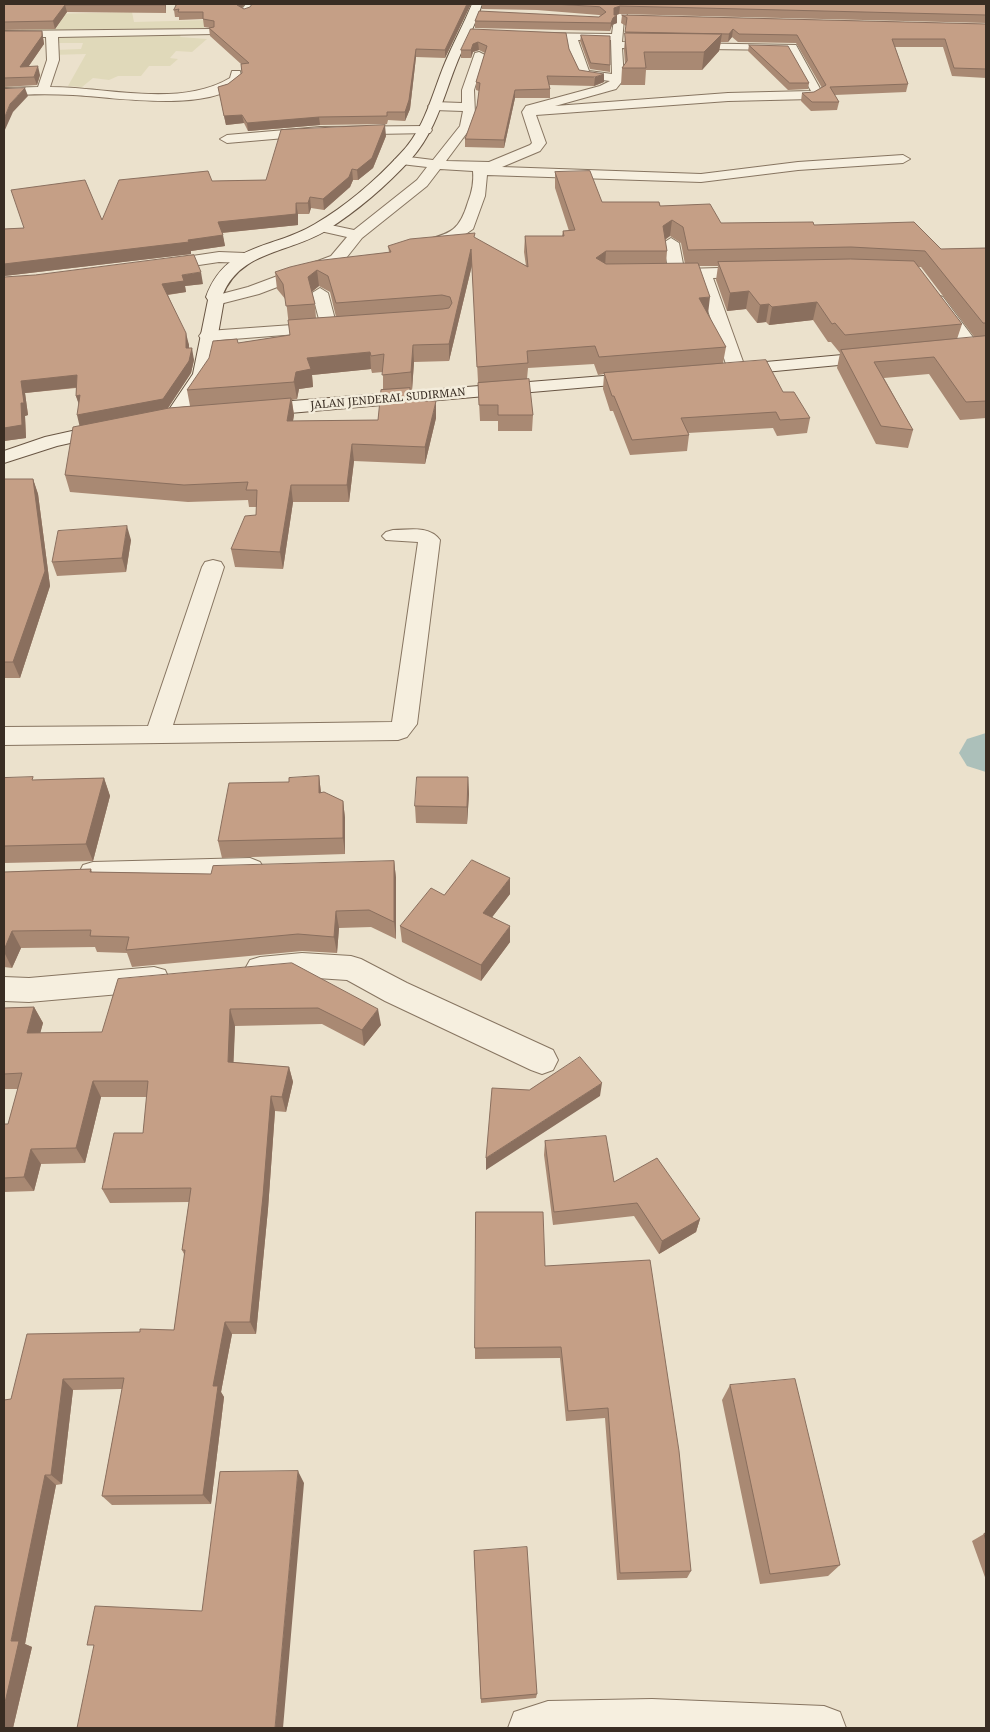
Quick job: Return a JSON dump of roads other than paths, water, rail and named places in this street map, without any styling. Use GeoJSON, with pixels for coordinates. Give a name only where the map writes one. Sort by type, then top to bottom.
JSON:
{"type":"FeatureCollection","features":[{"type":"Feature","properties":{"kind":"street"},"geometry":{"type":"LineString","coordinates":[[528,112],[530,109],[612,86],[618,78],[616,41],[619,19],[628,4]]}},
{"type":"Feature","properties":{"kind":"street"},"geometry":{"type":"LineString","coordinates":[[216,294],[253,291],[337,259],[353,234],[422,183],[432,164],[466,126],[464,107],[468,90],[464,67],[471,32],[479,11]]}},
{"type":"Feature","properties":{"kind":"street"},"geometry":{"type":"LineString","coordinates":[[619,19],[636,20]]}},
{"type":"Feature","properties":{"kind":"street"},"geometry":{"type":"LineString","coordinates":[[4,34],[210,32]]}},
{"type":"Feature","properties":{"kind":"street"},"geometry":{"type":"LineString","coordinates":[[42,91],[53,60],[52,34]]}},
{"type":"Feature","properties":{"kind":"street"},"geometry":{"type":"LineString","coordinates":[[570,34],[576,56],[584,74],[618,78]]}},
{"type":"Feature","properties":{"kind":"street"},"geometry":{"type":"LineString","coordinates":[[516,35],[570,34],[616,41],[792,46],[817,91],[812,95],[728,97],[528,112]]}},
{"type":"Feature","properties":{"kind":"street"},"geometry":{"type":"LineString","coordinates":[[172,416],[202,374],[216,294],[235,264],[245,258],[328,228],[403,160],[425,130],[438,106],[464,67]]}},
{"type":"Feature","properties":{"kind":"street"},"geometry":{"type":"LineString","coordinates":[[4,92],[42,91],[172,98],[226,89],[236,80],[236,74]]}},
{"type":"Feature","properties":{"kind":"street"},"geometry":{"type":"LineString","coordinates":[[438,106],[464,107]]}},
{"type":"Feature","properties":{"kind":"street"},"geometry":{"type":"LineString","coordinates":[[480,168],[500,164],[536,148],[539,144],[538,138],[528,112]]}},
{"type":"Feature","properties":{"kind":"street"},"geometry":{"type":"LineString","coordinates":[[227,139],[320,131],[425,130]]}},
{"type":"Feature","properties":{"kind":"street"},"geometry":{"type":"LineString","coordinates":[[403,160],[480,168],[701,178],[798,166],[902,159]]}},
{"type":"Feature","properties":{"kind":"street"},"geometry":{"type":"LineString","coordinates":[[409,250],[455,235],[467,228],[478,189],[480,168]]}},
{"type":"Feature","properties":{"kind":"street"},"geometry":{"type":"LineString","coordinates":[[328,228],[353,234]]}},
{"type":"Feature","properties":{"kind":"street"},"geometry":{"type":"LineString","coordinates":[[671,243],[669,273],[768,271]]}},
{"type":"Feature","properties":{"kind":"street"},"geometry":{"type":"LineString","coordinates":[[142,268],[219,257],[245,258]]}},
{"type":"Feature","properties":{"kind":"street"},"geometry":{"type":"LineString","coordinates":[[702,273],[737,370]]}},
{"type":"Feature","properties":{"kind":"street"},"geometry":{"type":"LineString","coordinates":[[928,289],[979,347]]}},
{"type":"Feature","properties":{"kind":"street"},"geometry":{"type":"LineString","coordinates":[[320,293],[329,327]]}},
{"type":"Feature","properties":{"kind":"street"},"geometry":{"type":"LineString","coordinates":[[208,336],[348,326]]}},
{"type":"Feature","properties":{"kind":"street"},"geometry":{"type":"LineString","coordinates":[[952,350],[979,347]]}},
{"type":"Feature","properties":{"kind":"street"},"geometry":{"type":"LineString","coordinates":[[717,371],[892,356]]}},
{"type":"Feature","properties":{"kind":"street","name":"JALAN JENDERAL SUDIRMAN"},"geometry":{"type":"LineString","coordinates":[[242,411],[658,376]]}},
{"type":"Feature","properties":{"kind":"street"},"geometry":{"type":"LineString","coordinates":[[154,420],[172,416],[192,415]]}},
{"type":"Feature","properties":{"kind":"street"},"geometry":{"type":"LineString","coordinates":[[4,457],[52,441],[125,426]]}},
{"type":"Feature","properties":{"kind":"street"},"geometry":{"type":"LineString","coordinates":[[4,736],[398,731],[405,724],[429,540],[424,536],[393,536]]}},
{"type":"Feature","properties":{"kind":"street"},"geometry":{"type":"LineString","coordinates":[[158,734],[213,567]]}},
{"type":"Feature","properties":{"kind":"street"},"geometry":{"type":"LineString","coordinates":[[64,874],[273,869]]}},
{"type":"Feature","properties":{"kind":"street"},"geometry":{"type":"LineString","coordinates":[[234,972],[302,965],[351,968],[542,1060]]}},
{"type":"Feature","properties":{"kind":"street"},"geometry":{"type":"LineString","coordinates":[[4,989],[29,990],[185,976]]}},
{"type":"Feature","properties":{"kind":"street"},"geometry":{"type":"LineString","coordinates":[[530,1728],[548,1723],[652,1721],[824,1728]]}}]}
